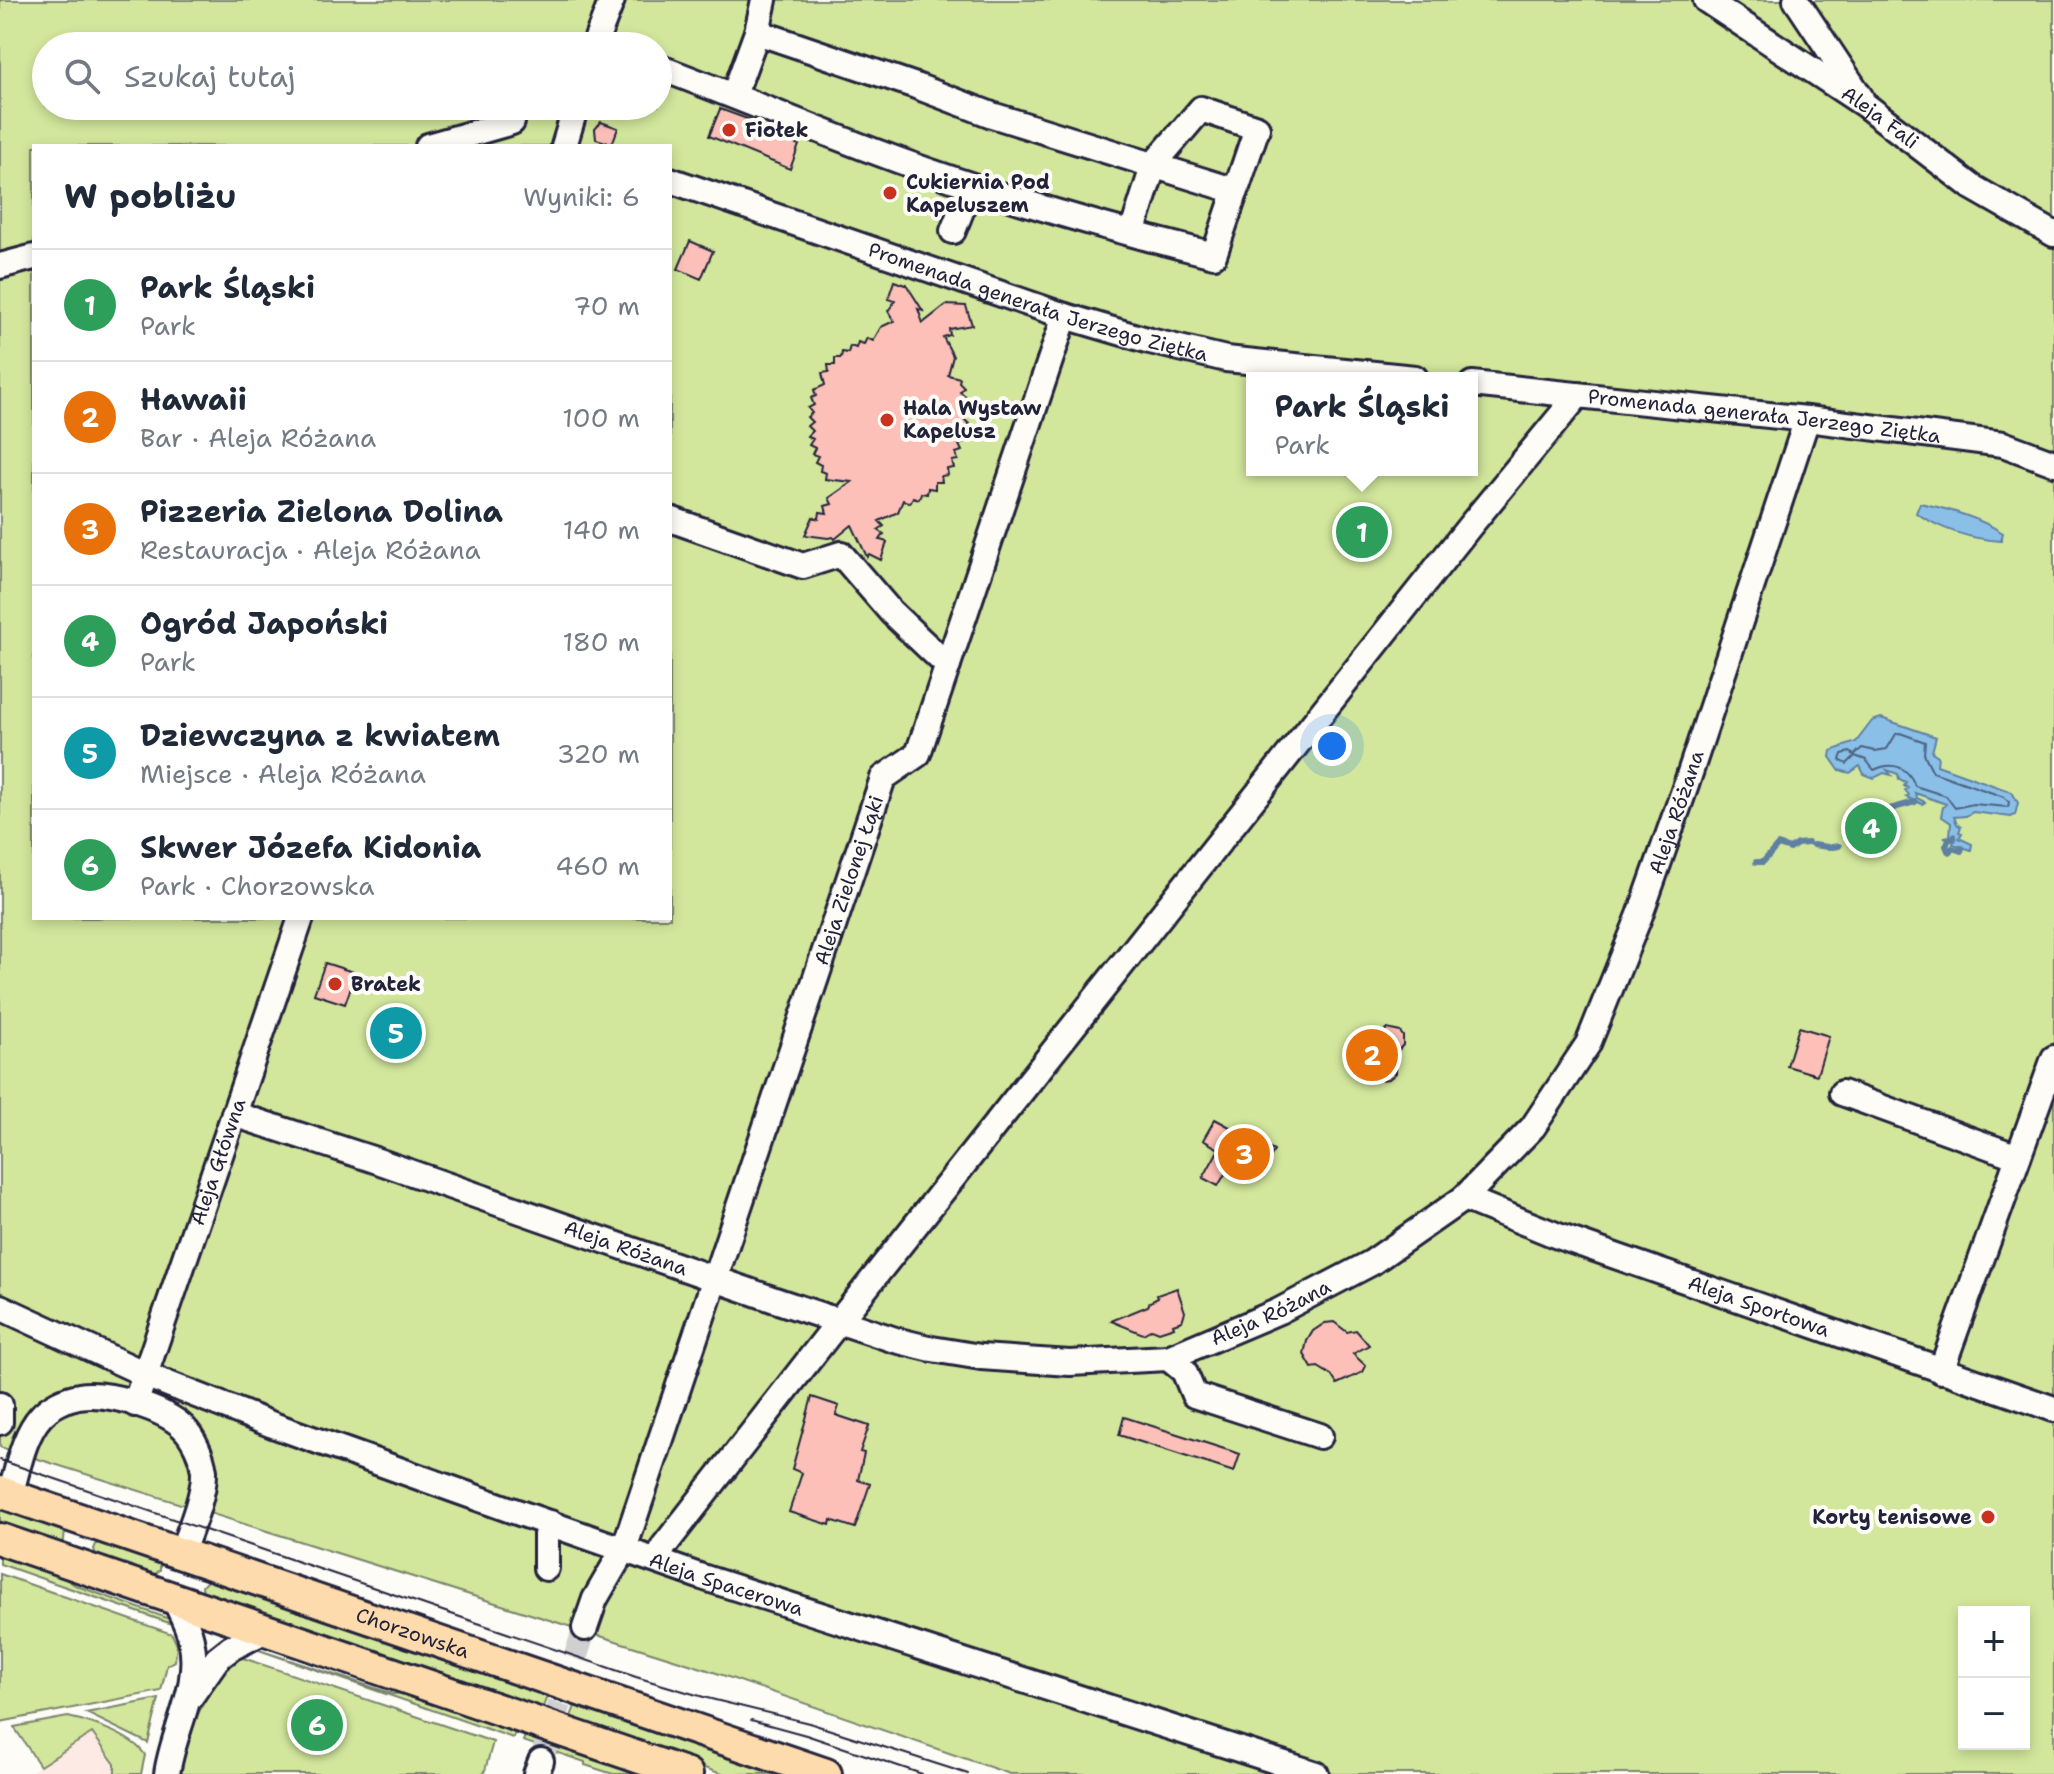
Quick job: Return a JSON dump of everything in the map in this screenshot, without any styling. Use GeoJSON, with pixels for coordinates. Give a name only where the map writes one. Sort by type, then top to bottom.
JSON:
{"type":"FeatureCollection","features":[{"type":"Feature","properties":{"kind":"main road","name":"Chorzowska"},"geometry":{"type":"LineString","coordinates":[[5,1493],[826,1774]]}},
{"type":"Feature","properties":{"kind":"main road"},"geometry":{"type":"LineString","coordinates":[[71,1563],[85,1521]]}},
{"type":"Feature","properties":{"kind":"main road"},"geometry":{"type":"LineString","coordinates":[[0,1539],[687,1774]]}},
{"type":"Feature","properties":{"kind":"main road"},"geometry":{"type":"LineString","coordinates":[[174,1598],[184,1555]]}},
{"type":"Feature","properties":{"kind":"street"},"geometry":{"type":"LineString","coordinates":[[734,95],[757,32],[764,0]]}},
{"type":"Feature","properties":{"kind":"street","name":"Aleja Fali"},"geometry":{"type":"LineString","coordinates":[[1706,0],[1865,105],[1972,187],[2054,234]]}},
{"type":"Feature","properties":{"kind":"street"},"geometry":{"type":"LineString","coordinates":[[1796,0],[1865,105]]}},
{"type":"Feature","properties":{"kind":"street"},"geometry":{"type":"LineString","coordinates":[[599,32],[604,6]]}},
{"type":"Feature","properties":{"kind":"street"},"geometry":{"type":"LineString","coordinates":[[757,32],[992,115],[1236,191]]}},
{"type":"Feature","properties":{"kind":"street"},"geometry":{"type":"LineString","coordinates":[[672,72],[971,186],[1132,233],[1214,255],[1257,128],[1201,109],[1154,164],[1132,233]]}},
{"type":"Feature","properties":{"kind":"street"},"geometry":{"type":"LineString","coordinates":[[562,143],[571,120]]}},
{"type":"Feature","properties":{"kind":"street"},"geometry":{"type":"LineString","coordinates":[[435,144],[512,122]]}},
{"type":"Feature","properties":{"kind":"street","name":"Promenada generała Jerzego Ziętka"},"geometry":{"type":"LineString","coordinates":[[672,181],[1065,316],[1150,341],[1226,359],[1355,372]]}},
{"type":"Feature","properties":{"kind":"street"},"geometry":{"type":"LineString","coordinates":[[953,231],[971,186]]}},
{"type":"Feature","properties":{"kind":"street"},"geometry":{"type":"LineString","coordinates":[[0,266],[32,258]]}},
{"type":"Feature","properties":{"kind":"street","name":"Aleja Zielonej Łąki"},"geometry":{"type":"LineString","coordinates":[[585,1628],[595,1599],[624,1549],[883,778],[918,754],[1065,316]]}},
{"type":"Feature","properties":{"kind":"street","name":"Promenada generała Jerzego Ziętka"},"geometry":{"type":"LineString","coordinates":[[1478,385],[1807,419],[2003,444],[2054,463]]}},
{"type":"Feature","properties":{"kind":"street"},"geometry":{"type":"LineString","coordinates":[[658,1560],[664,1546],[1469,527],[1578,395]]}},
{"type":"Feature","properties":{"kind":"street","name":"Aleja Różana"},"geometry":{"type":"LineString","coordinates":[[234,1114],[895,1340],[981,1357],[1070,1363],[1168,1358],[1279,1311],[1371,1263],[1464,1198],[1533,1127],[1588,1044],[1640,915],[1691,771],[1807,419]]}},
{"type":"Feature","properties":{"kind":"street"},"geometry":{"type":"LineString","coordinates":[[672,520],[803,566],[841,554],[891,612],[948,666]]}},
{"type":"Feature","properties":{"kind":"street","name":"Aleja Główna"},"geometry":{"type":"LineString","coordinates":[[135,1404],[300,920]]}},
{"type":"Feature","properties":{"kind":"street"},"geometry":{"type":"LineString","coordinates":[[1941,1371],[2054,1058]]}},
{"type":"Feature","properties":{"kind":"street"},"geometry":{"type":"LineString","coordinates":[[1842,1093],[2018,1157]]}},
{"type":"Feature","properties":{"kind":"street","name":"Aleja Sportowa"},"geometry":{"type":"LineString","coordinates":[[1464,1198],[1558,1236],[2054,1409]]}},
{"type":"Feature","properties":{"kind":"street","name":"Aleja Spacerowa"},"geometry":{"type":"LineString","coordinates":[[0,1307],[158,1380],[273,1425],[702,1577],[1316,1774]]}},
{"type":"Feature","properties":{"kind":"street"},"geometry":{"type":"LineString","coordinates":[[1168,1358],[1184,1371],[1194,1395],[1320,1436]]}},
{"type":"Feature","properties":{"kind":"street"},"geometry":{"type":"LineString","coordinates":[[5,1493],[29,1433],[43,1414],[58,1403],[80,1395],[117,1398],[135,1404],[180,1424],[194,1440],[204,1468],[203,1486],[184,1555]]}},
{"type":"Feature","properties":{"kind":"street"},"geometry":{"type":"LineString","coordinates":[[0,1405],[0,1422]]}},
{"type":"Feature","properties":{"kind":"street"},"geometry":{"type":"LineString","coordinates":[[546,1568],[546,1535],[550,1523]]}},
{"type":"Feature","properties":{"kind":"street"},"geometry":{"type":"LineString","coordinates":[[167,1774],[189,1698],[194,1649],[191,1634],[174,1598]]}},
{"type":"Feature","properties":{"kind":"street"},"geometry":{"type":"LineString","coordinates":[[189,1698],[217,1659],[266,1630]]}},
{"type":"Feature","properties":{"kind":"shaded area"},"geometry":{"type":"Polygon","coordinates":[[[92,1732],[115,1764],[115,1774],[28,1774],[92,1732]]]}},
{"type":"Feature","properties":{"kind":"green space"},"geometry":{"type":"Polygon","coordinates":[[[0,0],[2054,0],[2054,1774],[1010,1774],[702,1668],[0,1447],[0,0]]]}},
{"type":"Feature","properties":{"kind":"green space"},"geometry":{"type":"Polygon","coordinates":[[[0,1504],[65,1529],[64,1540],[59,1544],[6,1528],[0,1520],[0,1504]]]}},
{"type":"Feature","properties":{"kind":"green space"},"geometry":{"type":"Polygon","coordinates":[[[102,1540],[160,1561],[160,1570],[153,1576],[97,1558],[94,1549],[97,1542],[102,1540]]]}},
{"type":"Feature","properties":{"kind":"green space"},"geometry":{"type":"Polygon","coordinates":[[[0,1551],[42,1565],[77,1586],[170,1619],[175,1625],[0,1564],[0,1551]]]}},
{"type":"Feature","properties":{"kind":"green space"},"geometry":{"type":"Polygon","coordinates":[[[0,1574],[172,1634],[177,1645],[175,1661],[167,1665],[161,1691],[0,1722],[0,1574]]]}},
{"type":"Feature","properties":{"kind":"green space"},"geometry":{"type":"Polygon","coordinates":[[[211,1577],[549,1691],[541,1712],[203,1593],[202,1586],[211,1577]]]}},
{"type":"Feature","properties":{"kind":"green space"},"geometry":{"type":"Polygon","coordinates":[[[256,1649],[393,1694],[406,1693],[517,1728],[513,1738],[256,1649]]]}},
{"type":"Feature","properties":{"kind":"green space"},"geometry":{"type":"Polygon","coordinates":[[[234,1655],[493,1742],[484,1774],[178,1774],[199,1712],[234,1655]]]}},
{"type":"Feature","properties":{"kind":"green space"},"geometry":{"type":"Polygon","coordinates":[[[159,1699],[148,1743],[86,1713],[159,1699]]]}},
{"type":"Feature","properties":{"kind":"green space"},"geometry":{"type":"Polygon","coordinates":[[[577,1701],[791,1774],[722,1774],[569,1722],[577,1701]]]}},
{"type":"Feature","properties":{"kind":"green space"},"geometry":{"type":"Polygon","coordinates":[[[68,1717],[99,1726],[131,1741],[145,1755],[141,1774],[115,1774],[115,1764],[92,1733],[40,1766],[14,1727],[68,1717]]]}},
{"type":"Feature","properties":{"kind":"green space"},"geometry":{"type":"Polygon","coordinates":[[[527,1731],[651,1774],[613,1774],[585,1765],[585,1762],[523,1741],[527,1731]]]}},
{"type":"Feature","properties":{"kind":"water"},"geometry":{"type":"Polygon","coordinates":[[[1920,503],[1984,522],[2003,533],[2001,541],[1946,529],[1916,513],[1920,503]]]}},
{"type":"Feature","properties":{"kind":"water"},"geometry":{"type":"Polygon","coordinates":[[[1881,718],[1936,737],[1932,752],[1938,756],[1937,765],[2012,792],[2018,803],[2015,815],[1973,812],[1954,817],[1961,827],[1959,838],[1972,844],[1971,850],[1953,844],[1954,840],[1944,837],[1950,836],[1951,823],[1941,816],[1946,804],[1915,793],[1925,802],[1922,804],[1906,797],[1909,795],[1905,790],[1908,788],[1904,786],[1906,782],[1899,779],[1898,774],[1887,770],[1891,775],[1884,773],[1874,778],[1864,774],[1860,766],[1850,773],[1839,770],[1830,757],[1831,751],[1856,742],[1872,721],[1881,718]]]}},
{"type":"Feature","properties":{"kind":"building"},"geometry":{"type":"Polygon","coordinates":[[[720,109],[750,120],[748,125],[799,145],[790,169],[709,136],[720,109]]]}},
{"type":"Feature","properties":{"kind":"building"},"geometry":{"type":"Polygon","coordinates":[[[601,122],[618,128],[612,144],[596,139],[595,129],[601,122]]]}},
{"type":"Feature","properties":{"kind":"building"},"geometry":{"type":"Polygon","coordinates":[[[690,241],[713,251],[701,279],[678,269],[690,241]]]}},
{"type":"Feature","properties":{"kind":"building","name":"Hala Wystaw Kapelusz"},"geometry":{"type":"Polygon","coordinates":[[[894,281],[906,284],[923,311],[918,309],[923,323],[946,305],[966,306],[972,325],[949,329],[950,335],[943,337],[953,356],[948,375],[960,378],[959,382],[964,387],[960,392],[966,396],[963,401],[968,405],[964,410],[969,414],[964,419],[969,424],[964,428],[967,433],[961,436],[965,442],[959,445],[962,451],[956,453],[958,460],[952,461],[954,468],[947,469],[948,475],[941,476],[942,482],[935,482],[935,489],[928,488],[927,494],[921,493],[919,499],[913,497],[910,503],[903,500],[898,512],[879,521],[884,526],[878,530],[884,534],[880,540],[887,542],[881,560],[869,554],[867,557],[852,525],[835,539],[805,535],[813,517],[819,519],[820,512],[827,513],[825,506],[832,504],[829,498],[852,482],[825,479],[826,473],[820,471],[821,465],[815,462],[818,456],[812,454],[815,448],[809,445],[813,439],[807,436],[812,431],[807,426],[812,422],[807,417],[812,413],[808,408],[814,405],[811,398],[816,396],[814,390],[825,385],[822,373],[829,372],[828,365],[835,365],[835,358],[841,358],[842,352],[848,353],[850,346],[856,348],[858,342],[864,344],[867,338],[873,341],[881,327],[894,321],[888,311],[895,301],[888,299],[894,281]]]}},
{"type":"Feature","properties":{"kind":"building","name":"Bratek"},"geometry":{"type":"Polygon","coordinates":[[[325,963],[356,973],[345,1004],[314,994],[325,963]]]}},
{"type":"Feature","properties":{"kind":"building"},"geometry":{"type":"Polygon","coordinates":[[[1799,1027],[1829,1036],[1817,1075],[1787,1066],[1799,1027]]]}},
{"type":"Feature","properties":{"kind":"building"},"geometry":{"type":"Polygon","coordinates":[[[1387,1029],[1400,1032],[1403,1045],[1396,1053],[1396,1073],[1389,1079],[1380,1080],[1373,1073],[1372,1059],[1360,1059],[1353,1053],[1353,1043],[1359,1036],[1380,1035],[1387,1029]]]}},
{"type":"Feature","properties":{"kind":"building"},"geometry":{"type":"Polygon","coordinates":[[[1215,1119],[1274,1151],[1261,1172],[1235,1157],[1218,1186],[1203,1178],[1219,1149],[1203,1140],[1215,1119]]]}},
{"type":"Feature","properties":{"kind":"building"},"geometry":{"type":"Polygon","coordinates":[[[1177,1288],[1185,1312],[1182,1321],[1173,1324],[1174,1327],[1159,1332],[1152,1329],[1143,1334],[1111,1321],[1148,1306],[1158,1298],[1157,1295],[1177,1288]]]}},
{"type":"Feature","properties":{"kind":"building"},"geometry":{"type":"Polygon","coordinates":[[[1334,1322],[1347,1332],[1356,1330],[1369,1345],[1353,1354],[1366,1366],[1363,1372],[1337,1384],[1331,1375],[1318,1367],[1312,1368],[1304,1354],[1313,1331],[1325,1323],[1334,1322]]]}},
{"type":"Feature","properties":{"kind":"building"},"geometry":{"type":"Polygon","coordinates":[[[812,1397],[839,1406],[836,1415],[869,1426],[860,1452],[864,1453],[858,1480],[870,1484],[855,1528],[831,1520],[830,1525],[789,1512],[802,1473],[792,1469],[812,1397]]]}},
{"type":"Feature","properties":{"kind":"building"},"geometry":{"type":"Polygon","coordinates":[[[1124,1417],[1240,1454],[1234,1472],[1119,1435],[1124,1417]]]}},
{"type":"Feature","properties":{"kind":"waterway"},"geometry":{"type":"LineString","coordinates":[[1873,817],[1879,812],[1915,802]]}},
{"type":"Feature","properties":{"kind":"waterway"},"geometry":{"type":"LineString","coordinates":[[1954,836],[1946,846],[1948,851],[1952,848],[1961,851],[1962,848]]}},
{"type":"Feature","properties":{"kind":"waterway"},"geometry":{"type":"LineString","coordinates":[[1756,862],[1763,862],[1778,845],[1790,849],[1797,844],[1808,843]]}},
{"type":"Feature","properties":{"kind":"waterway"},"geometry":{"type":"LineString","coordinates":[[1813,845],[1828,847]]}},
{"type":"Feature","properties":{"kind":"waterway"},"geometry":{"type":"LineString","coordinates":[[1832,847],[1839,846]]}},
{"type":"Feature","properties":{"kind":"tunnel"},"geometry":{"type":"LineString","coordinates":[[541,1761],[585,1628]]}},
{"type":"Feature","properties":{"kind":"tram line"},"geometry":{"type":"LineString","coordinates":[[0,1460],[636,1677],[809,1723],[968,1774]]}},
{"type":"Feature","properties":{"kind":"tram line"},"geometry":{"type":"LineString","coordinates":[[751,1720],[922,1774]]}},
{"type":"Feature","properties":{"kind":"place","name":"Fiołek"},"geometry":{"type":"Point","coordinates":[729,130]}},
{"type":"Feature","properties":{"kind":"place","name":"Cukiernia Pod Kapeluszem"},"geometry":{"type":"Point","coordinates":[890,193]}},
{"type":"Feature","properties":{"kind":"place","name":"Hala Wystaw Kapelusz"},"geometry":{"type":"Point","coordinates":[887,420]}},
{"type":"Feature","properties":{"kind":"place","name":"Park Śląski"},"geometry":{"type":"Point","coordinates":[1362,532]}},
{"type":"Feature","properties":{"kind":"place","name":"Ogród Japoński"},"geometry":{"type":"Point","coordinates":[1871,828]}},
{"type":"Feature","properties":{"kind":"place","name":"Bratek"},"geometry":{"type":"Point","coordinates":[335,984]}},
{"type":"Feature","properties":{"kind":"place","name":"Dziewczyna z kwiatem"},"geometry":{"type":"Point","coordinates":[396,1033]}},
{"type":"Feature","properties":{"kind":"place","name":"Hawaii"},"geometry":{"type":"Point","coordinates":[1372,1055]}},
{"type":"Feature","properties":{"kind":"place","name":"Pizzeria Zielona Dolina"},"geometry":{"type":"Point","coordinates":[1244,1154]}},
{"type":"Feature","properties":{"kind":"place","name":"Korty tenisowe"},"geometry":{"type":"Point","coordinates":[1988,1517]}},
{"type":"Feature","properties":{"kind":"place","name":"Skwer Józefa Kidonia"},"geometry":{"type":"Point","coordinates":[317,1725]}}]}
